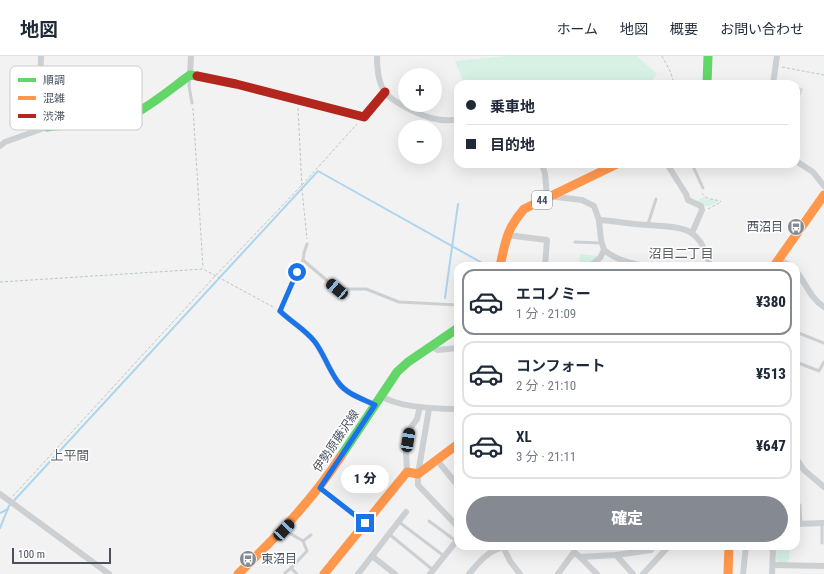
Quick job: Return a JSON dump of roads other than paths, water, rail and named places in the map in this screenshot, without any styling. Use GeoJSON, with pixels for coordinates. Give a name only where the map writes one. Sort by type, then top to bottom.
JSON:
{"type":"FeatureCollection","features":[{"type":"Feature","properties":{"kind":"street"},"geometry":{"type":"LineString","coordinates":[[41,56],[41,66]]}},
{"type":"Feature","properties":{"kind":"street"},"geometry":{"type":"LineString","coordinates":[[190,75],[191,56]]}},
{"type":"Feature","properties":{"kind":"street"},"geometry":{"type":"LineString","coordinates":[[376,56],[377,68],[385,92],[396,101],[426,117],[439,120],[454,120]]}},
{"type":"Feature","properties":{"kind":"street"},"geometry":{"type":"LineString","coordinates":[[707,80],[708,56]]}},
{"type":"Feature","properties":{"kind":"street"},"geometry":{"type":"LineString","coordinates":[[773,80],[777,56]]}},
{"type":"Feature","properties":{"kind":"street"},"geometry":{"type":"LineString","coordinates":[[142,109],[190,75],[236,84],[364,117],[385,92]]}},
{"type":"Feature","properties":{"kind":"street"},"geometry":{"type":"LineString","coordinates":[[0,146],[5,142],[39,130]]}},
{"type":"Feature","properties":{"kind":"street"},"geometry":{"type":"LineString","coordinates":[[800,164],[813,172],[824,186]]}},
{"type":"Feature","properties":{"kind":"street"},"geometry":{"type":"LineString","coordinates":[[543,168],[550,196],[582,200],[594,206],[604,250],[609,255],[624,262]]}},
{"type":"Feature","properties":{"kind":"street","name":"44"},"geometry":{"type":"LineString","coordinates":[[501,262],[507,235],[513,222],[524,209],[609,168]]}},
{"type":"Feature","properties":{"kind":"street"},"geometry":{"type":"LineString","coordinates":[[670,168],[686,194],[688,200],[701,206],[702,210],[692,233]]}},
{"type":"Feature","properties":{"kind":"street"},"geometry":{"type":"LineString","coordinates":[[776,262],[824,195]]}},
{"type":"Feature","properties":{"kind":"street"},"geometry":{"type":"LineString","coordinates":[[598,220],[686,230],[692,233],[700,241],[709,262]]}},
{"type":"Feature","properties":{"kind":"street"},"geometry":{"type":"LineString","coordinates":[[507,235],[548,240],[545,262]]}},
{"type":"Feature","properties":{"kind":"street"},"geometry":{"type":"LineString","coordinates":[[595,262],[600,258],[604,250]]}},
{"type":"Feature","properties":{"kind":"street"},"geometry":{"type":"LineString","coordinates":[[800,275],[809,292],[818,303],[824,307]]}},
{"type":"Feature","properties":{"kind":"street"},"geometry":{"type":"LineString","coordinates":[[280,311],[308,334],[315,342],[338,383],[346,390],[375,405]]}},
{"type":"Feature","properties":{"kind":"street","name":"伊勢原藤沢線"},"geometry":{"type":"LineString","coordinates":[[238,574],[284,530],[320,488],[402,367],[454,331]]}},
{"type":"Feature","properties":{"kind":"street"},"geometry":{"type":"LineString","coordinates":[[432,347],[438,350],[454,348]]}},
{"type":"Feature","properties":{"kind":"street"},"geometry":{"type":"LineString","coordinates":[[381,396],[400,403],[429,409],[454,409]]}},
{"type":"Feature","properties":{"kind":"street"},"geometry":{"type":"LineString","coordinates":[[324,574],[407,472],[406,450],[410,430],[417,419],[420,407]]}},
{"type":"Feature","properties":{"kind":"street"},"geometry":{"type":"LineString","coordinates":[[429,409],[418,474],[418,485],[454,523]]}},
{"type":"Feature","properties":{"kind":"street"},"geometry":{"type":"LineString","coordinates":[[407,472],[418,474],[454,447]]}},
{"type":"Feature","properties":{"kind":"street"},"geometry":{"type":"LineString","coordinates":[[437,460],[454,481]]}},
{"type":"Feature","properties":{"kind":"street"},"geometry":{"type":"LineString","coordinates":[[800,464],[804,470],[824,487]]}},
{"type":"Feature","properties":{"kind":"street"},"geometry":{"type":"LineString","coordinates":[[0,494],[109,574]]}},
{"type":"Feature","properties":{"kind":"street"},"geometry":{"type":"LineString","coordinates":[[358,574],[406,512]]}},
{"type":"Feature","properties":{"kind":"street"},"geometry":{"type":"LineString","coordinates":[[800,524],[823,523]]}},
{"type":"Feature","properties":{"kind":"street"},"geometry":{"type":"LineString","coordinates":[[432,572],[454,544]]}},
{"type":"Feature","properties":{"kind":"street"},"geometry":{"type":"LineString","coordinates":[[469,574],[487,555],[494,550]]}},
{"type":"Feature","properties":{"kind":"street"},"geometry":{"type":"LineString","coordinates":[[505,550],[510,561],[520,574]]}},
{"type":"Feature","properties":{"kind":"street"},"geometry":{"type":"LineString","coordinates":[[580,557],[616,555],[641,550]]}},
{"type":"Feature","properties":{"kind":"street"},"geometry":{"type":"LineString","coordinates":[[653,550],[658,557]]}},
{"type":"Feature","properties":{"kind":"street"},"geometry":{"type":"LineString","coordinates":[[643,574],[665,550]]}},
{"type":"Feature","properties":{"kind":"street"},"geometry":{"type":"LineString","coordinates":[[728,574],[729,550]]}},
{"type":"Feature","properties":{"kind":"street"},"geometry":{"type":"LineString","coordinates":[[743,574],[746,550]]}},
{"type":"Feature","properties":{"kind":"street"},"geometry":{"type":"LineString","coordinates":[[772,574],[773,550]]}},
{"type":"Feature","properties":{"kind":"street"},"geometry":{"type":"LineString","coordinates":[[558,574],[574,552],[597,574]]}},
{"type":"Feature","properties":{"kind":"street"},"geometry":{"type":"LineString","coordinates":[[616,555],[633,574]]}},
{"type":"Feature","properties":{"kind":"street"},"geometry":{"type":"LineString","coordinates":[[372,556],[395,574]]}},
{"type":"Feature","properties":{"kind":"street"},"geometry":{"type":"LineString","coordinates":[[773,565],[802,567],[824,566]]}},
{"type":"Feature","properties":{"kind":"street"},"geometry":{"type":"LineString","coordinates":[[802,567],[802,574]]}},
{"type":"Feature","properties":{"kind":"lane"},"geometry":{"type":"LineString","coordinates":[[190,75],[189,86],[192,103]]}},
{"type":"Feature","properties":{"kind":"lane"},"geometry":{"type":"LineString","coordinates":[[694,168],[703,188]]}},
{"type":"Feature","properties":{"kind":"lane"},"geometry":{"type":"LineString","coordinates":[[648,225],[656,199]]}},
{"type":"Feature","properties":{"kind":"lane"},"geometry":{"type":"LineString","coordinates":[[575,242],[602,243]]}},
{"type":"Feature","properties":{"kind":"lane"},"geometry":{"type":"LineString","coordinates":[[280,311],[303,260],[307,244]]}},
{"type":"Feature","properties":{"kind":"lane"},"geometry":{"type":"LineString","coordinates":[[303,260],[337,289],[366,290],[399,302],[454,305]]}},
{"type":"Feature","properties":{"kind":"lane"},"geometry":{"type":"LineString","coordinates":[[800,334],[824,343]]}},
{"type":"Feature","properties":{"kind":"lane"},"geometry":{"type":"LineString","coordinates":[[800,364],[819,371],[824,362]]}},
{"type":"Feature","properties":{"kind":"lane"},"geometry":{"type":"LineString","coordinates":[[320,488],[365,523]]}},
{"type":"Feature","properties":{"kind":"lane"},"geometry":{"type":"LineString","coordinates":[[800,505],[805,505]]}},
{"type":"Feature","properties":{"kind":"lane"},"geometry":{"type":"LineString","coordinates":[[429,521],[454,538]]}},
{"type":"Feature","properties":{"kind":"lane"},"geometry":{"type":"LineString","coordinates":[[398,522],[444,556]]}},
{"type":"Feature","properties":{"kind":"lane"},"geometry":{"type":"LineString","coordinates":[[822,543],[823,523]]}},
{"type":"Feature","properties":{"kind":"lane"},"geometry":{"type":"LineString","coordinates":[[284,530],[303,541],[307,552],[285,573]]}},
{"type":"Feature","properties":{"kind":"lane"},"geometry":{"type":"LineString","coordinates":[[389,534],[432,572]]}},
{"type":"Feature","properties":{"kind":"lane"},"geometry":{"type":"LineString","coordinates":[[303,541],[311,535]]}},
{"type":"Feature","properties":{"kind":"lane"},"geometry":{"type":"LineString","coordinates":[[291,568],[297,574]]}},
{"type":"Feature","properties":{"kind":"waterway"},"geometry":{"type":"LineString","coordinates":[[0,528],[9,506],[318,171],[480,262]]}},
{"type":"Feature","properties":{"kind":"waterway"},"geometry":{"type":"LineString","coordinates":[[445,298],[458,204]]}},
{"type":"Feature","properties":{"kind":"waterway"},"geometry":{"type":"LineString","coordinates":[[0,513],[8,509]]}},
{"type":"Feature","properties":{"kind":"place","name":"西沼目"},"geometry":{"type":"Point","coordinates":[796,227]}},
{"type":"Feature","properties":{"kind":"place","name":"東沼目"},"geometry":{"type":"Point","coordinates":[248,559]}},
{"type":"Feature","properties":{"kind":"district","name":"沼目二丁目"},"geometry":{"type":"Point","coordinates":[681,253]}},
{"type":"Feature","properties":{"kind":"district","name":"上平間"},"geometry":{"type":"Point","coordinates":[70,455]}}]}
